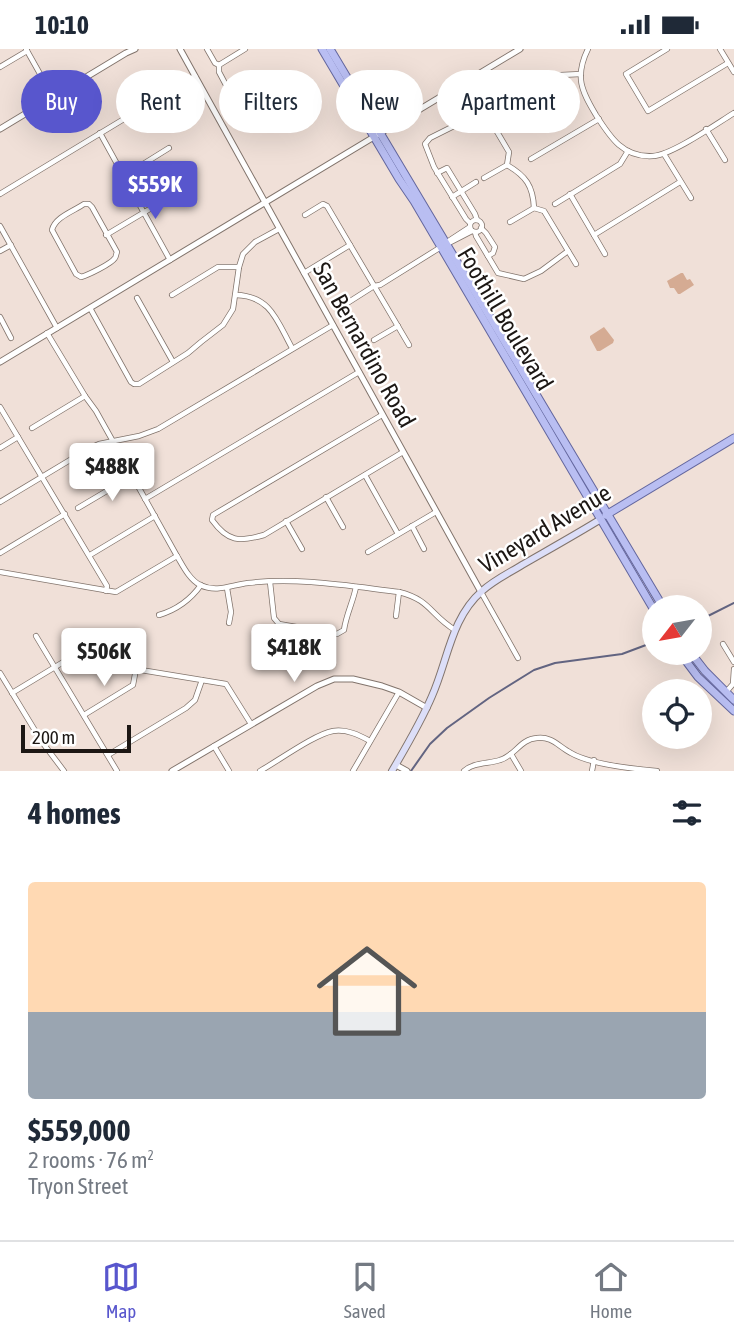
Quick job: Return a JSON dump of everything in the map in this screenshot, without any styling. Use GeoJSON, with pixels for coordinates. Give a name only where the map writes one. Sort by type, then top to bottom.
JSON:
{"type":"FeatureCollection","features":[{"type":"Feature","properties":{"kind":"main road","name":"Foothill Boulevard"},"geometry":{"type":"LineString","coordinates":[[322,49],[378,134]]}},
{"type":"Feature","properties":{"kind":"main road","name":"Foothill Boulevard"},"geometry":{"type":"LineString","coordinates":[[330,49],[604,516],[655,595]]}},
{"type":"Feature","properties":{"kind":"main road","name":"Vineyard Avenue"},"geometry":{"type":"LineString","coordinates":[[394,768],[427,708],[463,613],[481,591],[505,574],[734,438]]}},
{"type":"Feature","properties":{"kind":"main road","name":"Foothill Boulevard"},"geometry":{"type":"LineString","coordinates":[[604,516],[646,595]]}},
{"type":"Feature","properties":{"kind":"main road"},"geometry":{"type":"LineString","coordinates":[[689,665],[734,711]]}},
{"type":"Feature","properties":{"kind":"main road"},"geometry":{"type":"LineString","coordinates":[[700,665],[734,700]]}},
{"type":"Feature","properties":{"kind":"street"},"geometry":{"type":"LineString","coordinates":[[98,70],[135,49]]}},
{"type":"Feature","properties":{"kind":"street","name":"San Bernardino Road"},"geometry":{"type":"LineString","coordinates":[[180,49],[192,70]]}},
{"type":"Feature","properties":{"kind":"street"},"geometry":{"type":"LineString","coordinates":[[207,49],[219,65]]}},
{"type":"Feature","properties":{"kind":"street"},"geometry":{"type":"LineString","coordinates":[[219,65],[245,49]]}},
{"type":"Feature","properties":{"kind":"street"},"geometry":{"type":"LineString","coordinates":[[485,70],[520,49]]}},
{"type":"Feature","properties":{"kind":"street"},"geometry":{"type":"LineString","coordinates":[[588,49],[581,74],[584,92],[611,138],[628,151],[643,156],[664,154],[734,113]]}},
{"type":"Feature","properties":{"kind":"street"},"geometry":{"type":"LineString","coordinates":[[667,49],[626,73],[648,111],[728,62]]}},
{"type":"Feature","properties":{"kind":"street"},"geometry":{"type":"LineString","coordinates":[[720,49],[734,72]]}},
{"type":"Feature","properties":{"kind":"street"},"geometry":{"type":"LineString","coordinates":[[0,67],[27,50],[38,70]]}},
{"type":"Feature","properties":{"kind":"street"},"geometry":{"type":"LineString","coordinates":[[219,65],[219,70]]}},
{"type":"Feature","properties":{"kind":"street","name":"San Bernardino Road"},"geometry":{"type":"LineString","coordinates":[[205,94],[518,658]]}},
{"type":"Feature","properties":{"kind":"street"},"geometry":{"type":"LineString","coordinates":[[0,362],[437,99]]}},
{"type":"Feature","properties":{"kind":"street"},"geometry":{"type":"LineString","coordinates":[[0,129],[21,116]]}},
{"type":"Feature","properties":{"kind":"street"},"geometry":{"type":"LineString","coordinates":[[531,159],[599,119]]}},
{"type":"Feature","properties":{"kind":"street"},"geometry":{"type":"LineString","coordinates":[[706,129],[725,159]]}},
{"type":"Feature","properties":{"kind":"street"},"geometry":{"type":"LineString","coordinates":[[0,194],[100,133],[170,260]]}},
{"type":"Feature","properties":{"kind":"street"},"geometry":{"type":"LineString","coordinates":[[440,133],[426,142],[432,163],[498,273],[524,279],[541,271],[568,251]]}},
{"type":"Feature","properties":{"kind":"street"},"geometry":{"type":"LineString","coordinates":[[498,133],[509,152],[507,165]]}},
{"type":"Feature","properties":{"kind":"street"},"geometry":{"type":"LineString","coordinates":[[124,176],[169,148]]}},
{"type":"Feature","properties":{"kind":"street"},"geometry":{"type":"LineString","coordinates":[[555,204],[620,164],[628,151]]}},
{"type":"Feature","properties":{"kind":"street"},"geometry":{"type":"LineString","coordinates":[[664,154],[691,198]]}},
{"type":"Feature","properties":{"kind":"street"},"geometry":{"type":"LineString","coordinates":[[484,178],[507,165]]}},
{"type":"Feature","properties":{"kind":"street"},"geometry":{"type":"LineString","coordinates":[[507,165],[522,173],[534,193],[534,208]]}},
{"type":"Feature","properties":{"kind":"street"},"geometry":{"type":"LineString","coordinates":[[437,173],[447,168],[481,223],[481,228],[495,247],[493,253],[488,256]]}},
{"type":"Feature","properties":{"kind":"street"},"geometry":{"type":"LineString","coordinates":[[594,235],[680,182]]}},
{"type":"Feature","properties":{"kind":"street"},"geometry":{"type":"LineString","coordinates":[[452,197],[476,183]]}},
{"type":"Feature","properties":{"kind":"street"},"geometry":{"type":"LineString","coordinates":[[106,235],[190,185]]}},
{"type":"Feature","properties":{"kind":"street"},"geometry":{"type":"LineString","coordinates":[[570,194],[605,254]]}},
{"type":"Feature","properties":{"kind":"street"},"geometry":{"type":"LineString","coordinates":[[84,204],[89,204],[106,235],[117,252],[116,257],[87,276],[81,277],[76,274],[52,226],[55,221],[84,204]]}},
{"type":"Feature","properties":{"kind":"street"},"geometry":{"type":"LineString","coordinates":[[305,215],[323,204],[327,207],[409,345]]}},
{"type":"Feature","properties":{"kind":"street"},"geometry":{"type":"LineString","coordinates":[[510,222],[534,208],[544,211],[576,264]]}},
{"type":"Feature","properties":{"kind":"street"},"geometry":{"type":"LineString","coordinates":[[341,307],[472,228],[477,220]]}},
{"type":"Feature","properties":{"kind":"street"},"geometry":{"type":"LineString","coordinates":[[0,226],[57,328]]}},
{"type":"Feature","properties":{"kind":"street"},"geometry":{"type":"LineString","coordinates":[[472,228],[481,228]]}},
{"type":"Feature","properties":{"kind":"street"},"geometry":{"type":"LineString","coordinates":[[90,308],[131,383],[139,384],[188,353],[223,325],[233,309],[243,254],[248,247],[279,229]]}},
{"type":"Feature","properties":{"kind":"street"},"geometry":{"type":"LineString","coordinates":[[0,251],[11,245]]}},
{"type":"Feature","properties":{"kind":"street"},"geometry":{"type":"LineString","coordinates":[[303,273],[350,245]]}},
{"type":"Feature","properties":{"kind":"street"},"geometry":{"type":"LineString","coordinates":[[172,295],[218,267],[239,267]]}},
{"type":"Feature","properties":{"kind":"street"},"geometry":{"type":"LineString","coordinates":[[236,295],[251,295],[265,303],[292,348]]}},
{"type":"Feature","properties":{"kind":"street"},"geometry":{"type":"LineString","coordinates":[[137,298],[173,362]]}},
{"type":"Feature","properties":{"kind":"street"},"geometry":{"type":"LineString","coordinates":[[0,317],[11,338]]}},
{"type":"Feature","properties":{"kind":"street"},"geometry":{"type":"LineString","coordinates":[[0,502],[90,448],[158,429],[333,325]]}},
{"type":"Feature","properties":{"kind":"street"},"geometry":{"type":"LineString","coordinates":[[374,340],[398,326]]}},
{"type":"Feature","properties":{"kind":"street"},"geometry":{"type":"LineString","coordinates":[[47,333],[96,411],[177,556],[188,574],[201,585],[227,588],[249,583],[311,581],[399,592],[423,601],[441,621],[455,630]]}},
{"type":"Feature","properties":{"kind":"street"},"geometry":{"type":"LineString","coordinates":[[145,499],[359,372]]}},
{"type":"Feature","properties":{"kind":"street"},"geometry":{"type":"LineString","coordinates":[[32,428],[85,396]]}},
{"type":"Feature","properties":{"kind":"street"},"geometry":{"type":"LineString","coordinates":[[0,407],[90,555],[107,586],[106,591]]}},
{"type":"Feature","properties":{"kind":"street"},"geometry":{"type":"LineString","coordinates":[[382,415],[213,515],[212,520],[231,538],[243,540],[264,535],[403,452]]}},
{"type":"Feature","properties":{"kind":"street"},"geometry":{"type":"LineString","coordinates":[[0,448],[18,437]]}},
{"type":"Feature","properties":{"kind":"street"},"geometry":{"type":"LineString","coordinates":[[365,475],[398,534]]}},
{"type":"Feature","properties":{"kind":"street"},"geometry":{"type":"LineString","coordinates":[[78,508],[132,476]]}},
{"type":"Feature","properties":{"kind":"street"},"geometry":{"type":"LineString","coordinates":[[326,498],[343,527]]}},
{"type":"Feature","properties":{"kind":"street"},"geometry":{"type":"LineString","coordinates":[[368,552],[436,512]]}},
{"type":"Feature","properties":{"kind":"street"},"geometry":{"type":"LineString","coordinates":[[0,553],[65,514]]}},
{"type":"Feature","properties":{"kind":"street"},"geometry":{"type":"LineString","coordinates":[[90,555],[155,516]]}},
{"type":"Feature","properties":{"kind":"street"},"geometry":{"type":"LineString","coordinates":[[286,521],[302,549]]}},
{"type":"Feature","properties":{"kind":"street"},"geometry":{"type":"LineString","coordinates":[[412,526],[424,548]]}},
{"type":"Feature","properties":{"kind":"street"},"geometry":{"type":"LineString","coordinates":[[0,572],[116,592],[177,556]]}},
{"type":"Feature","properties":{"kind":"street"},"geometry":{"type":"LineString","coordinates":[[270,582],[276,621],[279,624],[337,634],[344,630],[356,587]]}},
{"type":"Feature","properties":{"kind":"street"},"geometry":{"type":"LineString","coordinates":[[159,615],[192,597],[201,585]]}},
{"type":"Feature","properties":{"kind":"street"},"geometry":{"type":"LineString","coordinates":[[227,588],[231,612],[229,622]]}},
{"type":"Feature","properties":{"kind":"street"},"geometry":{"type":"LineString","coordinates":[[396,617],[399,592]]}},
{"type":"Feature","properties":{"kind":"street"},"geometry":{"type":"LineString","coordinates":[[36,636],[117,771]]}},
{"type":"Feature","properties":{"kind":"street"},"geometry":{"type":"LineString","coordinates":[[723,644],[734,662]]}},
{"type":"Feature","properties":{"kind":"street"},"geometry":{"type":"LineString","coordinates":[[12,693],[65,661],[74,659],[226,684],[251,725]]}},
{"type":"Feature","properties":{"kind":"street"},"geometry":{"type":"LineString","coordinates":[[84,715],[133,685],[136,669]]}},
{"type":"Feature","properties":{"kind":"street"},"geometry":{"type":"LineString","coordinates":[[725,692],[733,684],[734,669]]}},
{"type":"Feature","properties":{"kind":"street"},"geometry":{"type":"LineString","coordinates":[[0,673],[42,742],[64,771]]}},
{"type":"Feature","properties":{"kind":"street"},"geometry":{"type":"LineString","coordinates":[[172,771],[317,686],[334,679],[353,679],[382,686],[427,708]]}},
{"type":"Feature","properties":{"kind":"street"},"geometry":{"type":"LineString","coordinates":[[108,755],[195,701],[202,680]]}},
{"type":"Feature","properties":{"kind":"street"},"geometry":{"type":"LineString","coordinates":[[353,771],[399,692]]}},
{"type":"Feature","properties":{"kind":"street"},"geometry":{"type":"LineString","coordinates":[[260,771],[321,735],[334,731],[347,731],[370,741]]}},
{"type":"Feature","properties":{"kind":"street"},"geometry":{"type":"LineString","coordinates":[[467,770],[504,759],[526,740],[544,738],[553,740],[579,757],[628,768],[657,771]]}},
{"type":"Feature","properties":{"kind":"street"},"geometry":{"type":"LineString","coordinates":[[214,746],[229,771]]}},
{"type":"Feature","properties":{"kind":"street"},"geometry":{"type":"LineString","coordinates":[[511,754],[522,771]]}},
{"type":"Feature","properties":{"kind":"street"},"geometry":{"type":"LineString","coordinates":[[592,771],[594,760]]}},
{"type":"Feature","properties":{"kind":"street"},"geometry":{"type":"LineString","coordinates":[[394,768],[405,770]]}},
{"type":"Feature","properties":{"kind":"shaded area"},"geometry":{"type":"Polygon","coordinates":[[[681,273],[694,285],[678,294],[674,288],[670,288],[667,281],[681,273]]]}},
{"type":"Feature","properties":{"kind":"shaded area"},"geometry":{"type":"Polygon","coordinates":[[[604,327],[614,340],[597,351],[590,336],[604,327]]]}},
{"type":"Feature","properties":{"kind":"waterway"},"geometry":{"type":"LineString","coordinates":[[712,614],[734,603]]}},
{"type":"Feature","properties":{"kind":"waterway"},"geometry":{"type":"LineString","coordinates":[[411,771],[430,744],[447,728],[534,670],[555,663],[622,654],[642,646]]}}]}
